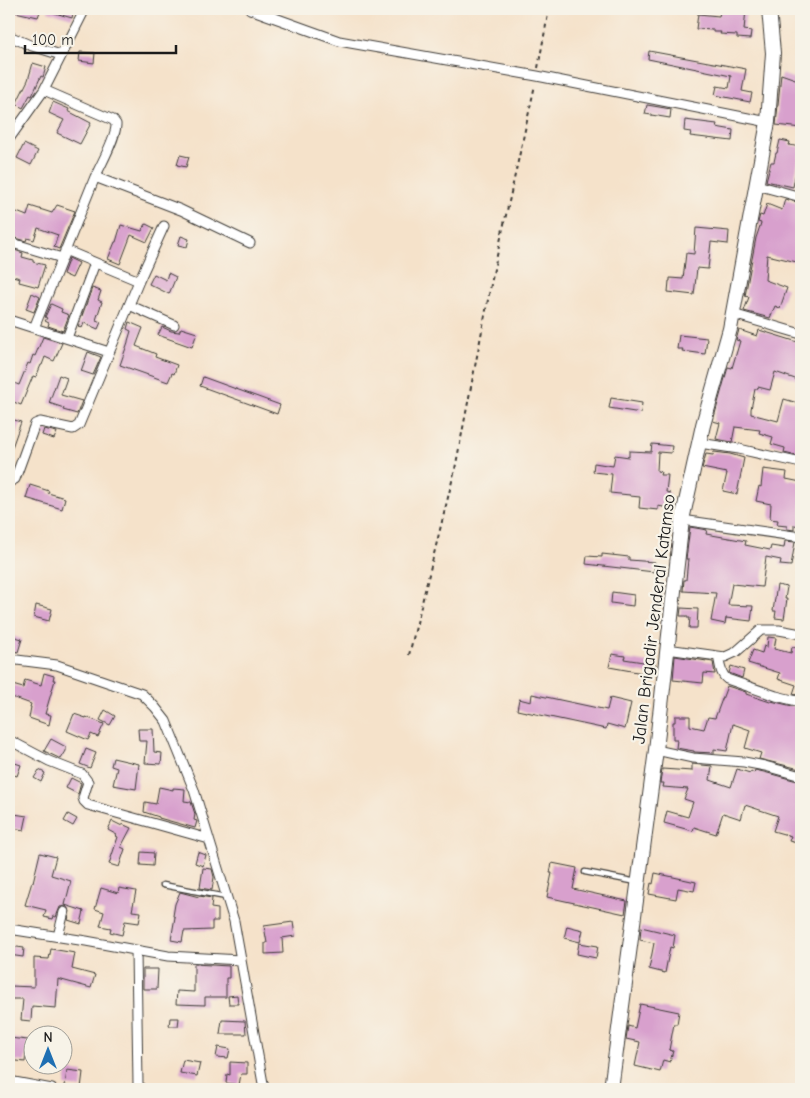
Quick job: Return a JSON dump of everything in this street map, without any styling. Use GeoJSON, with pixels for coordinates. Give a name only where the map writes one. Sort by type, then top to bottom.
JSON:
{"type":"FeatureCollection","features":[{"type":"Feature","properties":{"kind":"main road","name":"Jalan Brigadir Jenderal Katamso"},"geometry":{"type":"LineString","coordinates":[[611,1089],[656,750],[682,520],[702,425],[730,329],[768,122],[773,53],[769,9]]}},
{"type":"Feature","properties":{"kind":"street"},"geometry":{"type":"LineString","coordinates":[[9,139],[44,90],[85,9]]}},
{"type":"Feature","properties":{"kind":"street"},"geometry":{"type":"LineString","coordinates":[[250,9],[339,41],[537,76],[768,122]]}},
{"type":"Feature","properties":{"kind":"street"},"geometry":{"type":"LineString","coordinates":[[9,36],[61,55]]}},
{"type":"Feature","properties":{"kind":"street"},"geometry":{"type":"LineString","coordinates":[[34,328],[116,128],[115,122],[44,90]]}},
{"type":"Feature","properties":{"kind":"street"},"geometry":{"type":"LineString","coordinates":[[95,177],[181,210],[250,243]]}},
{"type":"Feature","properties":{"kind":"street"},"geometry":{"type":"LineString","coordinates":[[757,185],[801,196]]}},
{"type":"Feature","properties":{"kind":"street"},"geometry":{"type":"LineString","coordinates":[[9,482],[15,479],[35,424],[40,422],[74,429],[79,425],[164,226]]}},
{"type":"Feature","properties":{"kind":"street"},"geometry":{"type":"LineString","coordinates":[[9,242],[95,263],[139,281]]}},
{"type":"Feature","properties":{"kind":"street"},"geometry":{"type":"LineString","coordinates":[[68,338],[95,263]]}},
{"type":"Feature","properties":{"kind":"street"},"geometry":{"type":"LineString","coordinates":[[129,305],[174,325]]}},
{"type":"Feature","properties":{"kind":"street"},"geometry":{"type":"LineString","coordinates":[[733,314],[801,334]]}},
{"type":"Feature","properties":{"kind":"street"},"geometry":{"type":"LineString","coordinates":[[9,320],[109,352]]}},
{"type":"Feature","properties":{"kind":"street"},"geometry":{"type":"LineString","coordinates":[[699,443],[739,449],[801,463]]}},
{"type":"Feature","properties":{"kind":"street"},"geometry":{"type":"LineString","coordinates":[[682,520],[801,537]]}},
{"type":"Feature","properties":{"kind":"street"},"geometry":{"type":"LineString","coordinates":[[667,650],[725,657],[736,652],[761,630],[779,630],[801,634]]}},
{"type":"Feature","properties":{"kind":"street"},"geometry":{"type":"LineString","coordinates":[[718,656],[721,672],[727,679],[776,696],[801,702]]}},
{"type":"Feature","properties":{"kind":"street"},"geometry":{"type":"LineString","coordinates":[[9,659],[56,665],[142,694],[166,721],[194,790],[234,920],[264,1089]]}},
{"type":"Feature","properties":{"kind":"street"},"geometry":{"type":"LineString","coordinates":[[9,740],[49,761],[82,774],[88,782],[83,798],[88,805],[209,839]]}},
{"type":"Feature","properties":{"kind":"street"},"geometry":{"type":"LineString","coordinates":[[656,750],[693,758],[751,763],[801,776]]}},
{"type":"Feature","properties":{"kind":"street"},"geometry":{"type":"LineString","coordinates":[[58,936],[64,912]]}},
{"type":"Feature","properties":{"kind":"street"},"geometry":{"type":"LineString","coordinates":[[9,929],[168,956],[241,960]]}},
{"type":"Feature","properties":{"kind":"street"},"geometry":{"type":"LineString","coordinates":[[136,951],[138,1084],[141,1089]]}},
{"type":"Feature","properties":{"kind":"street"},"geometry":{"type":"LineString","coordinates":[[9,1081],[52,1089]]}},
{"type":"Feature","properties":{"kind":"lane"},"geometry":{"type":"LineString","coordinates":[[585,872],[638,882]]}},
{"type":"Feature","properties":{"kind":"lane"},"geometry":{"type":"LineString","coordinates":[[163,884],[226,896]]}},
{"type":"Feature","properties":{"kind":"path"},"geometry":{"type":"LineString","coordinates":[[409,656],[455,469],[494,269],[537,76],[549,9]]}},
{"type":"Feature","properties":{"kind":"building"},"geometry":{"type":"Polygon","coordinates":[[[16,9],[41,9],[38,17],[15,12],[16,9]]]}},
{"type":"Feature","properties":{"kind":"building"},"geometry":{"type":"Polygon","coordinates":[[[49,9],[74,9],[72,18],[48,11],[49,9]]]}},
{"type":"Feature","properties":{"kind":"building"},"geometry":{"type":"Polygon","coordinates":[[[721,9],[746,9],[744,30],[751,31],[750,39],[737,38],[737,35],[720,34],[721,32],[713,32],[713,30],[696,29],[698,14],[719,16],[721,9]]]}},
{"type":"Feature","properties":{"kind":"building"},"geometry":{"type":"Polygon","coordinates":[[[649,51],[746,69],[742,91],[752,93],[750,102],[715,95],[717,86],[729,88],[731,76],[648,59],[649,51]]]}},
{"type":"Feature","properties":{"kind":"building"},"geometry":{"type":"Polygon","coordinates":[[[80,52],[95,53],[94,63],[79,61],[80,52]]]}},
{"type":"Feature","properties":{"kind":"building"},"geometry":{"type":"Polygon","coordinates":[[[33,63],[46,67],[43,77],[41,76],[32,96],[30,95],[23,108],[16,104],[28,80],[33,63]]]}},
{"type":"Feature","properties":{"kind":"building"},"geometry":{"type":"Polygon","coordinates":[[[781,74],[801,81],[801,128],[776,125],[781,74]]]}},
{"type":"Feature","properties":{"kind":"building"},"geometry":{"type":"Polygon","coordinates":[[[53,102],[69,109],[68,111],[91,123],[80,144],[57,133],[64,120],[49,113],[53,102]]]}},
{"type":"Feature","properties":{"kind":"building"},"geometry":{"type":"Polygon","coordinates":[[[647,105],[671,109],[670,118],[645,114],[647,105]]]}},
{"type":"Feature","properties":{"kind":"building"},"geometry":{"type":"Polygon","coordinates":[[[685,120],[717,124],[716,127],[733,130],[732,141],[690,136],[691,132],[684,131],[685,120]]]}},
{"type":"Feature","properties":{"kind":"building"},"geometry":{"type":"Polygon","coordinates":[[[780,140],[790,142],[789,145],[801,147],[793,187],[766,181],[780,140]]]}},
{"type":"Feature","properties":{"kind":"building"},"geometry":{"type":"Polygon","coordinates":[[[24,144],[38,151],[31,165],[17,158],[24,144]]]}},
{"type":"Feature","properties":{"kind":"building"},"geometry":{"type":"Polygon","coordinates":[[[180,155],[189,157],[186,167],[177,165],[180,155]]]}},
{"type":"Feature","properties":{"kind":"building"},"geometry":{"type":"Polygon","coordinates":[[[785,199],[801,203],[801,263],[767,255],[765,280],[787,288],[780,308],[775,306],[770,318],[744,311],[749,297],[745,296],[756,238],[761,223],[758,222],[760,215],[763,216],[767,204],[782,210],[785,199]]]}},
{"type":"Feature","properties":{"kind":"building"},"geometry":{"type":"Polygon","coordinates":[[[57,205],[75,211],[59,249],[54,247],[58,235],[38,228],[34,240],[27,238],[26,241],[9,236],[9,209],[27,216],[30,206],[52,213],[57,205]]]}},
{"type":"Feature","properties":{"kind":"building"},"geometry":{"type":"Polygon","coordinates":[[[146,224],[154,228],[147,242],[131,235],[120,264],[108,259],[121,225],[142,231],[146,224]]]}},
{"type":"Feature","properties":{"kind":"building"},"geometry":{"type":"Polygon","coordinates":[[[696,228],[729,231],[728,244],[711,242],[708,269],[697,268],[694,295],[668,292],[670,278],[683,279],[686,253],[694,254],[696,228]]]}},
{"type":"Feature","properties":{"kind":"building"},"geometry":{"type":"Polygon","coordinates":[[[181,236],[189,239],[187,247],[178,245],[181,236]]]}},
{"type":"Feature","properties":{"kind":"building"},"geometry":{"type":"Polygon","coordinates":[[[9,248],[23,253],[22,257],[45,265],[38,287],[19,282],[20,278],[9,275],[9,248]]]}},
{"type":"Feature","properties":{"kind":"building"},"geometry":{"type":"Polygon","coordinates":[[[69,258],[79,263],[72,278],[63,274],[69,258]]]}},
{"type":"Feature","properties":{"kind":"building"},"geometry":{"type":"Polygon","coordinates":[[[168,273],[176,277],[169,294],[149,284],[154,274],[166,280],[168,273]]]}},
{"type":"Feature","properties":{"kind":"building"},"geometry":{"type":"Polygon","coordinates":[[[92,288],[101,291],[98,300],[102,302],[96,320],[101,322],[98,329],[84,323],[82,328],[78,327],[92,288]]]}},
{"type":"Feature","properties":{"kind":"building"},"geometry":{"type":"Polygon","coordinates":[[[32,293],[40,297],[34,312],[26,309],[32,293]]]}},
{"type":"Feature","properties":{"kind":"building"},"geometry":{"type":"Polygon","coordinates":[[[51,304],[62,309],[61,312],[69,315],[63,331],[48,326],[49,323],[45,321],[51,304]]]}},
{"type":"Feature","properties":{"kind":"building"},"geometry":{"type":"Polygon","coordinates":[[[129,322],[143,328],[136,346],[156,354],[155,357],[177,365],[174,374],[172,373],[168,382],[120,365],[131,331],[127,329],[129,322]]]}},
{"type":"Feature","properties":{"kind":"building"},"geometry":{"type":"Polygon","coordinates":[[[162,327],[171,331],[179,332],[181,328],[197,333],[192,347],[158,335],[162,327]]]}},
{"type":"Feature","properties":{"kind":"building"},"geometry":{"type":"Polygon","coordinates":[[[739,330],[757,336],[759,330],[801,343],[801,381],[775,372],[770,390],[758,387],[755,389],[751,414],[778,421],[784,399],[801,404],[801,457],[784,453],[785,448],[771,444],[773,437],[759,433],[760,430],[735,427],[732,442],[716,439],[720,423],[713,421],[728,367],[732,368],[740,341],[736,340],[739,330]]]}},
{"type":"Feature","properties":{"kind":"building"},"geometry":{"type":"Polygon","coordinates":[[[679,335],[707,338],[705,354],[677,349],[679,335]]]}},
{"type":"Feature","properties":{"kind":"building"},"geometry":{"type":"Polygon","coordinates":[[[43,337],[62,343],[54,361],[45,357],[36,377],[33,376],[21,405],[9,400],[9,381],[19,385],[28,363],[30,364],[33,355],[35,356],[43,337]]]}},
{"type":"Feature","properties":{"kind":"building"},"geometry":{"type":"Polygon","coordinates":[[[88,352],[101,357],[93,375],[81,371],[88,352]]]}},
{"type":"Feature","properties":{"kind":"building"},"geometry":{"type":"Polygon","coordinates":[[[59,375],[67,378],[61,395],[82,401],[77,414],[49,403],[59,375]]]}},
{"type":"Feature","properties":{"kind":"building"},"geometry":{"type":"Polygon","coordinates":[[[203,377],[280,405],[277,414],[200,386],[203,377]]]}},
{"type":"Feature","properties":{"kind":"building"},"geometry":{"type":"Polygon","coordinates":[[[611,398],[642,403],[641,413],[609,408],[611,398]]]}},
{"type":"Feature","properties":{"kind":"building"},"geometry":{"type":"Polygon","coordinates":[[[11,419],[21,422],[9,453],[9,426],[11,419]]]}},
{"type":"Feature","properties":{"kind":"building"},"geometry":{"type":"Polygon","coordinates":[[[44,429],[57,432],[54,439],[42,435],[44,429]]]}},
{"type":"Feature","properties":{"kind":"building"},"geometry":{"type":"Polygon","coordinates":[[[652,444],[672,446],[671,453],[658,452],[657,471],[661,472],[660,475],[668,475],[666,492],[670,493],[669,508],[658,506],[658,510],[639,508],[640,497],[610,493],[612,474],[593,472],[594,463],[613,466],[615,455],[629,457],[629,451],[651,452],[652,444]]]}},
{"type":"Feature","properties":{"kind":"building"},"geometry":{"type":"Polygon","coordinates":[[[714,452],[744,458],[737,494],[723,491],[727,473],[702,468],[706,454],[713,455],[714,452]]]}},
{"type":"Feature","properties":{"kind":"building"},"geometry":{"type":"Polygon","coordinates":[[[763,469],[787,472],[786,479],[801,482],[801,526],[794,525],[794,530],[787,529],[787,526],[777,525],[778,520],[770,519],[771,504],[756,501],[759,486],[761,487],[763,469]]]}},
{"type":"Feature","properties":{"kind":"building"},"geometry":{"type":"Polygon","coordinates":[[[30,485],[65,498],[62,509],[26,498],[30,485]]]}},
{"type":"Feature","properties":{"kind":"building"},"geometry":{"type":"Polygon","coordinates":[[[690,527],[707,530],[706,534],[746,541],[745,545],[770,550],[771,546],[784,548],[785,541],[795,542],[791,566],[780,565],[781,560],[766,557],[762,587],[732,584],[728,605],[753,606],[751,621],[726,618],[725,624],[711,621],[716,593],[683,591],[684,580],[686,580],[688,559],[686,559],[690,527]]]}},
{"type":"Feature","properties":{"kind":"building"},"geometry":{"type":"Polygon","coordinates":[[[602,554],[629,557],[629,560],[655,562],[654,572],[586,564],[587,556],[602,557],[602,554]]]}},
{"type":"Feature","properties":{"kind":"building"},"geometry":{"type":"Polygon","coordinates":[[[777,585],[787,587],[784,619],[775,618],[776,611],[773,611],[777,585]]]}},
{"type":"Feature","properties":{"kind":"building"},"geometry":{"type":"Polygon","coordinates":[[[612,592],[634,595],[633,606],[611,603],[612,592]]]}},
{"type":"Feature","properties":{"kind":"building"},"geometry":{"type":"Polygon","coordinates":[[[36,605],[52,609],[49,621],[34,617],[36,605]]]}},
{"type":"Feature","properties":{"kind":"building"},"geometry":{"type":"Polygon","coordinates":[[[681,608],[698,609],[697,628],[689,628],[690,618],[680,616],[681,608]]]}},
{"type":"Feature","properties":{"kind":"building"},"geometry":{"type":"Polygon","coordinates":[[[9,635],[22,639],[18,652],[10,650],[9,635]]]}},
{"type":"Feature","properties":{"kind":"building"},"geometry":{"type":"Polygon","coordinates":[[[768,637],[776,638],[774,649],[791,653],[792,647],[801,648],[798,671],[801,671],[801,696],[793,694],[796,685],[778,679],[780,673],[748,663],[753,650],[762,653],[764,646],[767,647],[768,637]]]}},
{"type":"Feature","properties":{"kind":"building"},"geometry":{"type":"Polygon","coordinates":[[[612,654],[625,656],[624,659],[656,664],[654,675],[609,667],[612,654]]]}},
{"type":"Feature","properties":{"kind":"building"},"geometry":{"type":"Polygon","coordinates":[[[675,656],[713,662],[715,674],[704,673],[703,683],[673,680],[675,656]]]}},
{"type":"Feature","properties":{"kind":"building"},"geometry":{"type":"Polygon","coordinates":[[[731,666],[744,670],[742,678],[729,673],[731,666]]]}},
{"type":"Feature","properties":{"kind":"building"},"geometry":{"type":"Polygon","coordinates":[[[44,673],[54,676],[53,680],[55,680],[45,714],[51,715],[49,725],[29,718],[31,704],[9,696],[9,684],[23,688],[25,680],[41,685],[44,673]]]}},
{"type":"Feature","properties":{"kind":"building"},"geometry":{"type":"Polygon","coordinates":[[[727,686],[770,702],[801,708],[800,769],[759,759],[761,753],[745,748],[750,730],[733,724],[727,751],[714,749],[714,753],[694,752],[676,748],[677,740],[673,740],[675,716],[690,716],[690,726],[704,729],[708,717],[715,718],[727,686]]]}},
{"type":"Feature","properties":{"kind":"building"},"geometry":{"type":"Polygon","coordinates":[[[532,694],[607,710],[610,698],[631,703],[625,729],[607,724],[606,729],[517,710],[519,699],[531,702],[532,694]]]}},
{"type":"Feature","properties":{"kind":"building"},"geometry":{"type":"Polygon","coordinates":[[[105,710],[115,716],[110,725],[100,720],[105,710]]]}},
{"type":"Feature","properties":{"kind":"building"},"geometry":{"type":"Polygon","coordinates":[[[74,714],[104,724],[98,737],[91,734],[88,740],[67,731],[74,714]]]}},
{"type":"Feature","properties":{"kind":"building"},"geometry":{"type":"Polygon","coordinates":[[[138,729],[153,729],[154,752],[162,753],[161,764],[145,763],[147,741],[139,741],[138,729]]]}},
{"type":"Feature","properties":{"kind":"building"},"geometry":{"type":"Polygon","coordinates":[[[51,739],[66,747],[66,751],[61,759],[44,751],[51,739]]]}},
{"type":"Feature","properties":{"kind":"building"},"geometry":{"type":"Polygon","coordinates":[[[86,749],[96,753],[90,768],[80,764],[86,749]]]}},
{"type":"Feature","properties":{"kind":"building"},"geometry":{"type":"Polygon","coordinates":[[[113,758],[139,764],[136,789],[113,785],[117,768],[111,766],[113,758]]]}},
{"type":"Feature","properties":{"kind":"building"},"geometry":{"type":"Polygon","coordinates":[[[9,761],[21,765],[17,776],[9,773],[9,761]]]}},
{"type":"Feature","properties":{"kind":"building"},"geometry":{"type":"Polygon","coordinates":[[[692,764],[712,766],[710,780],[731,787],[737,769],[750,773],[751,771],[754,773],[755,770],[801,782],[801,831],[797,843],[789,841],[791,836],[773,831],[778,816],[745,805],[741,819],[723,813],[716,834],[694,827],[693,831],[664,823],[667,811],[688,817],[693,802],[684,799],[688,789],[663,787],[664,783],[660,783],[662,769],[692,771],[692,764]]]}},
{"type":"Feature","properties":{"kind":"building"},"geometry":{"type":"Polygon","coordinates":[[[39,770],[45,773],[41,782],[34,778],[39,770]]]}},
{"type":"Feature","properties":{"kind":"building"},"geometry":{"type":"Polygon","coordinates":[[[71,778],[81,783],[78,794],[66,788],[71,778]]]}},
{"type":"Feature","properties":{"kind":"building"},"geometry":{"type":"Polygon","coordinates":[[[159,787],[173,790],[173,788],[185,789],[184,801],[191,802],[195,814],[194,820],[197,821],[195,828],[144,812],[145,802],[156,804],[159,787]]]}},
{"type":"Feature","properties":{"kind":"building"},"geometry":{"type":"Polygon","coordinates":[[[14,814],[27,816],[24,830],[12,828],[14,814]]]}},
{"type":"Feature","properties":{"kind":"building"},"geometry":{"type":"Polygon","coordinates":[[[68,814],[77,819],[73,826],[64,821],[68,814]]]}},
{"type":"Feature","properties":{"kind":"building"},"geometry":{"type":"Polygon","coordinates":[[[112,821],[131,828],[121,847],[125,849],[119,867],[109,864],[118,837],[108,830],[112,821]]]}},
{"type":"Feature","properties":{"kind":"building"},"geometry":{"type":"Polygon","coordinates":[[[141,852],[154,853],[153,866],[140,865],[141,852]]]}},
{"type":"Feature","properties":{"kind":"building"},"geometry":{"type":"Polygon","coordinates":[[[198,852],[206,855],[203,866],[195,863],[198,852]]]}},
{"type":"Feature","properties":{"kind":"building"},"geometry":{"type":"Polygon","coordinates":[[[40,853],[56,857],[51,875],[71,881],[65,905],[84,911],[81,924],[68,920],[70,911],[66,906],[60,907],[56,917],[53,916],[52,919],[44,917],[46,910],[25,905],[40,853]]]}},
{"type":"Feature","properties":{"kind":"building"},"geometry":{"type":"Polygon","coordinates":[[[552,863],[577,868],[573,889],[627,901],[625,914],[547,897],[552,863]]]}},
{"type":"Feature","properties":{"kind":"building"},"geometry":{"type":"Polygon","coordinates":[[[203,868],[212,869],[214,877],[212,890],[200,888],[203,868]]]}},
{"type":"Feature","properties":{"kind":"building"},"geometry":{"type":"Polygon","coordinates":[[[655,873],[696,882],[694,891],[678,888],[676,899],[649,894],[655,873]]]}},
{"type":"Feature","properties":{"kind":"building"},"geometry":{"type":"Polygon","coordinates":[[[101,888],[118,893],[119,888],[136,891],[132,911],[141,912],[139,923],[125,921],[122,935],[110,932],[111,928],[100,926],[104,912],[95,909],[101,888]]]}},
{"type":"Feature","properties":{"kind":"building"},"geometry":{"type":"Polygon","coordinates":[[[180,892],[212,898],[211,908],[218,909],[218,921],[212,921],[212,930],[184,931],[182,942],[171,940],[175,904],[180,892]]]}},
{"type":"Feature","properties":{"kind":"building"},"geometry":{"type":"Polygon","coordinates":[[[293,922],[295,936],[282,938],[283,953],[265,954],[265,943],[267,943],[264,926],[293,922]]]}},
{"type":"Feature","properties":{"kind":"building"},"geometry":{"type":"Polygon","coordinates":[[[567,926],[583,930],[580,942],[564,938],[567,926]]]}},
{"type":"Feature","properties":{"kind":"building"},"geometry":{"type":"Polygon","coordinates":[[[641,927],[675,935],[673,948],[670,947],[665,973],[649,969],[654,943],[640,940],[641,927]]]}},
{"type":"Feature","properties":{"kind":"building"},"geometry":{"type":"Polygon","coordinates":[[[579,943],[598,946],[596,958],[577,954],[579,943]]]}},
{"type":"Feature","properties":{"kind":"building"},"geometry":{"type":"Polygon","coordinates":[[[10,946],[24,948],[23,957],[9,955],[10,946]]]}},
{"type":"Feature","properties":{"kind":"building"},"geometry":{"type":"Polygon","coordinates":[[[51,949],[75,953],[72,969],[95,975],[91,988],[58,979],[56,1008],[32,1006],[31,1021],[21,1020],[23,999],[10,999],[11,986],[34,987],[34,958],[49,959],[51,949]]]}},
{"type":"Feature","properties":{"kind":"building"},"geometry":{"type":"Polygon","coordinates":[[[194,964],[229,966],[229,978],[226,978],[226,997],[205,997],[205,1005],[176,1004],[177,991],[194,992],[194,964]]]}},
{"type":"Feature","properties":{"kind":"building"},"geometry":{"type":"Polygon","coordinates":[[[143,969],[158,969],[157,989],[143,989],[143,969]]]}},
{"type":"Feature","properties":{"kind":"building"},"geometry":{"type":"Polygon","coordinates":[[[237,995],[238,1004],[229,1004],[228,996],[237,995]]]}},
{"type":"Feature","properties":{"kind":"building"},"geometry":{"type":"Polygon","coordinates":[[[640,1004],[679,1012],[677,1024],[674,1024],[669,1050],[673,1051],[670,1062],[663,1060],[660,1072],[635,1066],[640,1042],[626,1039],[628,1026],[635,1028],[640,1004]]]}},
{"type":"Feature","properties":{"kind":"building"},"geometry":{"type":"Polygon","coordinates":[[[170,1018],[179,1018],[178,1026],[169,1026],[170,1018]]]}},
{"type":"Feature","properties":{"kind":"building"},"geometry":{"type":"Polygon","coordinates":[[[222,1020],[245,1021],[246,1034],[220,1034],[222,1020]]]}},
{"type":"Feature","properties":{"kind":"building"},"geometry":{"type":"Polygon","coordinates":[[[9,1038],[22,1039],[22,1062],[9,1060],[9,1038]]]}},
{"type":"Feature","properties":{"kind":"building"},"geometry":{"type":"Polygon","coordinates":[[[218,1047],[230,1049],[228,1058],[216,1057],[218,1047]]]}},
{"type":"Feature","properties":{"kind":"building"},"geometry":{"type":"Polygon","coordinates":[[[183,1060],[200,1063],[197,1076],[180,1073],[183,1060]]]}},
{"type":"Feature","properties":{"kind":"building"},"geometry":{"type":"Polygon","coordinates":[[[230,1062],[247,1063],[247,1074],[241,1074],[239,1085],[226,1083],[227,1074],[230,1075],[230,1062]]]}},
{"type":"Feature","properties":{"kind":"building"},"geometry":{"type":"Polygon","coordinates":[[[72,1071],[83,1072],[81,1088],[65,1086],[66,1076],[72,1076],[72,1071]]]}}]}
